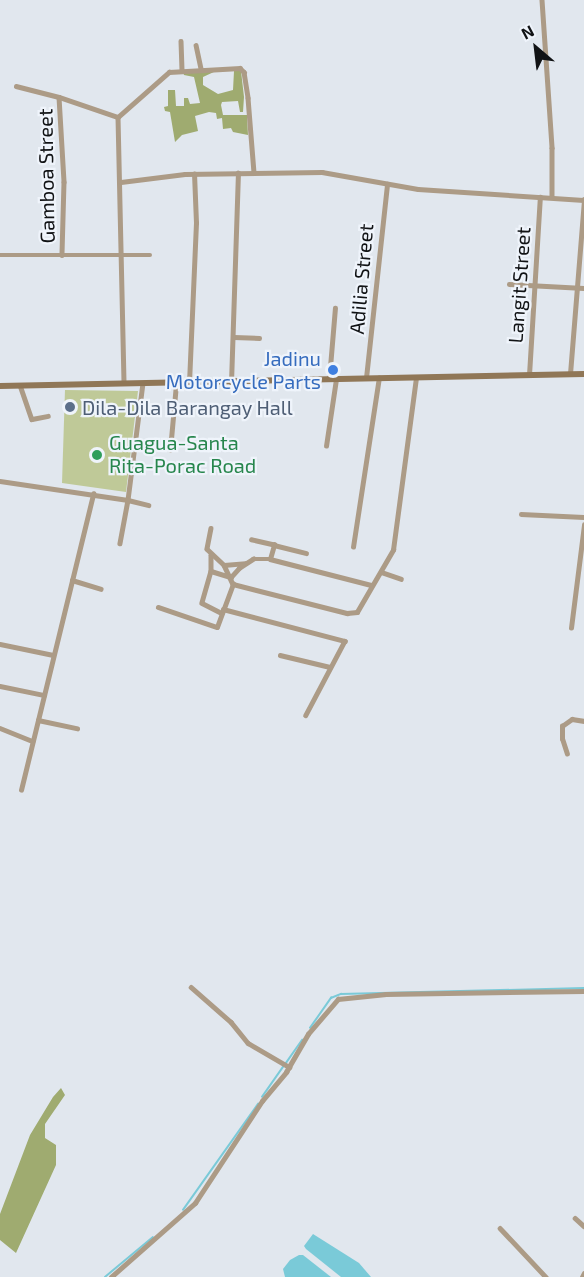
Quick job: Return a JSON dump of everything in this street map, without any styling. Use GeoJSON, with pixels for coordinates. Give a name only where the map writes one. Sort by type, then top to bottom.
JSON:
{"type":"FeatureCollection","features":[{"type":"Feature","properties":{"kind":"main road"},"geometry":{"type":"LineString","coordinates":[[0,386],[584,374]]}},
{"type":"Feature","properties":{"kind":"street"},"geometry":{"type":"LineString","coordinates":[[542,0],[552,148],[552,197]]}},
{"type":"Feature","properties":{"kind":"street"},"geometry":{"type":"LineString","coordinates":[[181,41],[182,70]]}},
{"type":"Feature","properties":{"kind":"street"},"geometry":{"type":"LineString","coordinates":[[196,45],[201,69]]}},
{"type":"Feature","properties":{"kind":"street"},"geometry":{"type":"LineString","coordinates":[[118,117],[165,74],[182,70],[240,68],[244,72],[248,98],[254,173]]}},
{"type":"Feature","properties":{"kind":"street"},"geometry":{"type":"LineString","coordinates":[[16,86],[59,97],[118,117]]}},
{"type":"Feature","properties":{"kind":"street","name":"Gamboa Street"},"geometry":{"type":"LineString","coordinates":[[59,97],[64,182],[62,255]]}},
{"type":"Feature","properties":{"kind":"street"},"geometry":{"type":"LineString","coordinates":[[118,117],[123,256],[124,383]]}},
{"type":"Feature","properties":{"kind":"street"},"geometry":{"type":"LineString","coordinates":[[231,383],[238,173]]}},
{"type":"Feature","properties":{"kind":"street"},"geometry":{"type":"LineString","coordinates":[[121,182],[155,176],[194,174],[334,173],[418,189],[584,200],[575,287],[570,374]]}},
{"type":"Feature","properties":{"kind":"street"},"geometry":{"type":"LineString","coordinates":[[189,383],[196,223],[194,174]]}},
{"type":"Feature","properties":{"kind":"street","name":"Adilia Street"},"geometry":{"type":"LineString","coordinates":[[366,378],[387,184]]}},
{"type":"Feature","properties":{"kind":"street","name":"Langit Street"},"geometry":{"type":"LineString","coordinates":[[529,375],[540,197]]}},
{"type":"Feature","properties":{"kind":"street"},"geometry":{"type":"LineString","coordinates":[[0,255],[150,255]]}},
{"type":"Feature","properties":{"kind":"street"},"geometry":{"type":"LineString","coordinates":[[509,284],[584,288]]}},
{"type":"Feature","properties":{"kind":"street"},"geometry":{"type":"LineString","coordinates":[[329,379],[335,308]]}},
{"type":"Feature","properties":{"kind":"street"},"geometry":{"type":"LineString","coordinates":[[234,337],[259,338]]}},
{"type":"Feature","properties":{"kind":"street"},"geometry":{"type":"LineString","coordinates":[[353,547],[379,378]]}},
{"type":"Feature","properties":{"kind":"street"},"geometry":{"type":"LineString","coordinates":[[211,571],[232,580],[351,614],[359,610],[371,585],[393,550],[416,378]]}},
{"type":"Feature","properties":{"kind":"street"},"geometry":{"type":"LineString","coordinates":[[326,446],[336,379]]}},
{"type":"Feature","properties":{"kind":"street"},"geometry":{"type":"LineString","coordinates":[[120,543],[128,500],[143,383]]}},
{"type":"Feature","properties":{"kind":"street"},"geometry":{"type":"LineString","coordinates":[[170,450],[176,384]]}},
{"type":"Feature","properties":{"kind":"street"},"geometry":{"type":"LineString","coordinates":[[20,385],[32,419],[48,416]]}},
{"type":"Feature","properties":{"kind":"street"},"geometry":{"type":"LineString","coordinates":[[0,481],[93,494],[148,505]]}},
{"type":"Feature","properties":{"kind":"street"},"geometry":{"type":"LineString","coordinates":[[21,790],[93,494]]}},
{"type":"Feature","properties":{"kind":"street"},"geometry":{"type":"LineString","coordinates":[[521,514],[584,516]]}},
{"type":"Feature","properties":{"kind":"street"},"geometry":{"type":"LineString","coordinates":[[571,628],[584,525]]}},
{"type":"Feature","properties":{"kind":"street"},"geometry":{"type":"LineString","coordinates":[[211,528],[206,546],[211,555],[224,565],[232,580]]}},
{"type":"Feature","properties":{"kind":"street"},"geometry":{"type":"LineString","coordinates":[[252,540],[306,553]]}},
{"type":"Feature","properties":{"kind":"street"},"geometry":{"type":"LineString","coordinates":[[270,559],[274,545]]}},
{"type":"Feature","properties":{"kind":"street"},"geometry":{"type":"LineString","coordinates":[[211,555],[211,571],[203,604],[222,611],[345,641],[306,715]]}},
{"type":"Feature","properties":{"kind":"street"},"geometry":{"type":"LineString","coordinates":[[224,565],[247,562],[256,558],[270,559],[371,585]]}},
{"type":"Feature","properties":{"kind":"street"},"geometry":{"type":"LineString","coordinates":[[158,607],[217,627],[232,580],[247,562]]}},
{"type":"Feature","properties":{"kind":"street"},"geometry":{"type":"LineString","coordinates":[[381,572],[401,579]]}},
{"type":"Feature","properties":{"kind":"street"},"geometry":{"type":"LineString","coordinates":[[72,580],[101,588]]}},
{"type":"Feature","properties":{"kind":"street"},"geometry":{"type":"LineString","coordinates":[[0,644],[53,655]]}},
{"type":"Feature","properties":{"kind":"street"},"geometry":{"type":"LineString","coordinates":[[280,655],[330,667]]}},
{"type":"Feature","properties":{"kind":"street"},"geometry":{"type":"LineString","coordinates":[[0,686],[44,695]]}},
{"type":"Feature","properties":{"kind":"street"},"geometry":{"type":"LineString","coordinates":[[567,754],[562,739],[562,726],[572,719],[584,721]]}},
{"type":"Feature","properties":{"kind":"street"},"geometry":{"type":"LineString","coordinates":[[38,720],[77,729]]}},
{"type":"Feature","properties":{"kind":"street"},"geometry":{"type":"LineString","coordinates":[[0,729],[33,741]]}},
{"type":"Feature","properties":{"kind":"street"},"geometry":{"type":"LineString","coordinates":[[191,987],[231,1023],[248,1043],[286,1065]]}},
{"type":"Feature","properties":{"kind":"street"},"geometry":{"type":"LineString","coordinates":[[111,1277],[195,1203],[286,1065],[329,1006],[343,997],[584,991]]}},
{"type":"Feature","properties":{"kind":"street"},"geometry":{"type":"LineString","coordinates":[[575,1218],[584,1226]]}},
{"type":"Feature","properties":{"kind":"street"},"geometry":{"type":"LineString","coordinates":[[500,1228],[546,1277]]}},
{"type":"Feature","properties":{"kind":"green space"},"geometry":{"type":"Polygon","coordinates":[[[183,71],[216,71],[203,77],[203,85],[218,94],[233,90],[234,71],[241,71],[243,112],[240,112],[238,101],[222,102],[221,105],[223,115],[247,115],[248,135],[233,132],[231,128],[223,129],[222,118],[217,119],[216,113],[209,112],[195,116],[198,131],[182,135],[175,142],[170,112],[165,111],[164,107],[168,106],[168,90],[175,90],[176,106],[184,106],[184,98],[188,98],[190,104],[200,103],[194,77],[184,75],[183,71]]]}},
{"type":"Feature","properties":{"kind":"green space"},"geometry":{"type":"Polygon","coordinates":[[[65,390],[138,391],[126,492],[62,483],[65,390]]]}},
{"type":"Feature","properties":{"kind":"green space"},"geometry":{"type":"Polygon","coordinates":[[[61,1088],[65,1095],[45,1124],[45,1138],[56,1145],[56,1165],[16,1253],[0,1240],[0,1214],[30,1135],[61,1088]]]}},
{"type":"Feature","properties":{"kind":"water"},"geometry":{"type":"Polygon","coordinates":[[[313,1234],[359,1263],[371,1277],[341,1277],[304,1246],[313,1234]]]}},
{"type":"Feature","properties":{"kind":"water"},"geometry":{"type":"Polygon","coordinates":[[[303,1255],[331,1277],[285,1277],[283,1269],[290,1260],[303,1255]]]}},
{"type":"Feature","properties":{"kind":"waterway"},"geometry":{"type":"LineString","coordinates":[[310,1028],[331,998],[341,994],[584,988]]}},
{"type":"Feature","properties":{"kind":"waterway"},"geometry":{"type":"LineString","coordinates":[[286,1063],[302,1040]]}},
{"type":"Feature","properties":{"kind":"waterway"},"geometry":{"type":"LineString","coordinates":[[262,1097],[283,1067]]}},
{"type":"Feature","properties":{"kind":"waterway"},"geometry":{"type":"LineString","coordinates":[[183,1210],[258,1104]]}},
{"type":"Feature","properties":{"kind":"waterway"},"geometry":{"type":"LineString","coordinates":[[105,1277],[153,1237]]}},
{"type":"Feature","properties":{"kind":"place","name":"Jadinu Motorcycle Parts"},"geometry":{"type":"Point","coordinates":[333,370]}},
{"type":"Feature","properties":{"kind":"place","name":"Dila-Dila Barangay Hall"},"geometry":{"type":"Point","coordinates":[70,407]}},
{"type":"Feature","properties":{"kind":"place","name":"Guagua-Santa Rita-Porac Road"},"geometry":{"type":"Point","coordinates":[97,455]}}]}
